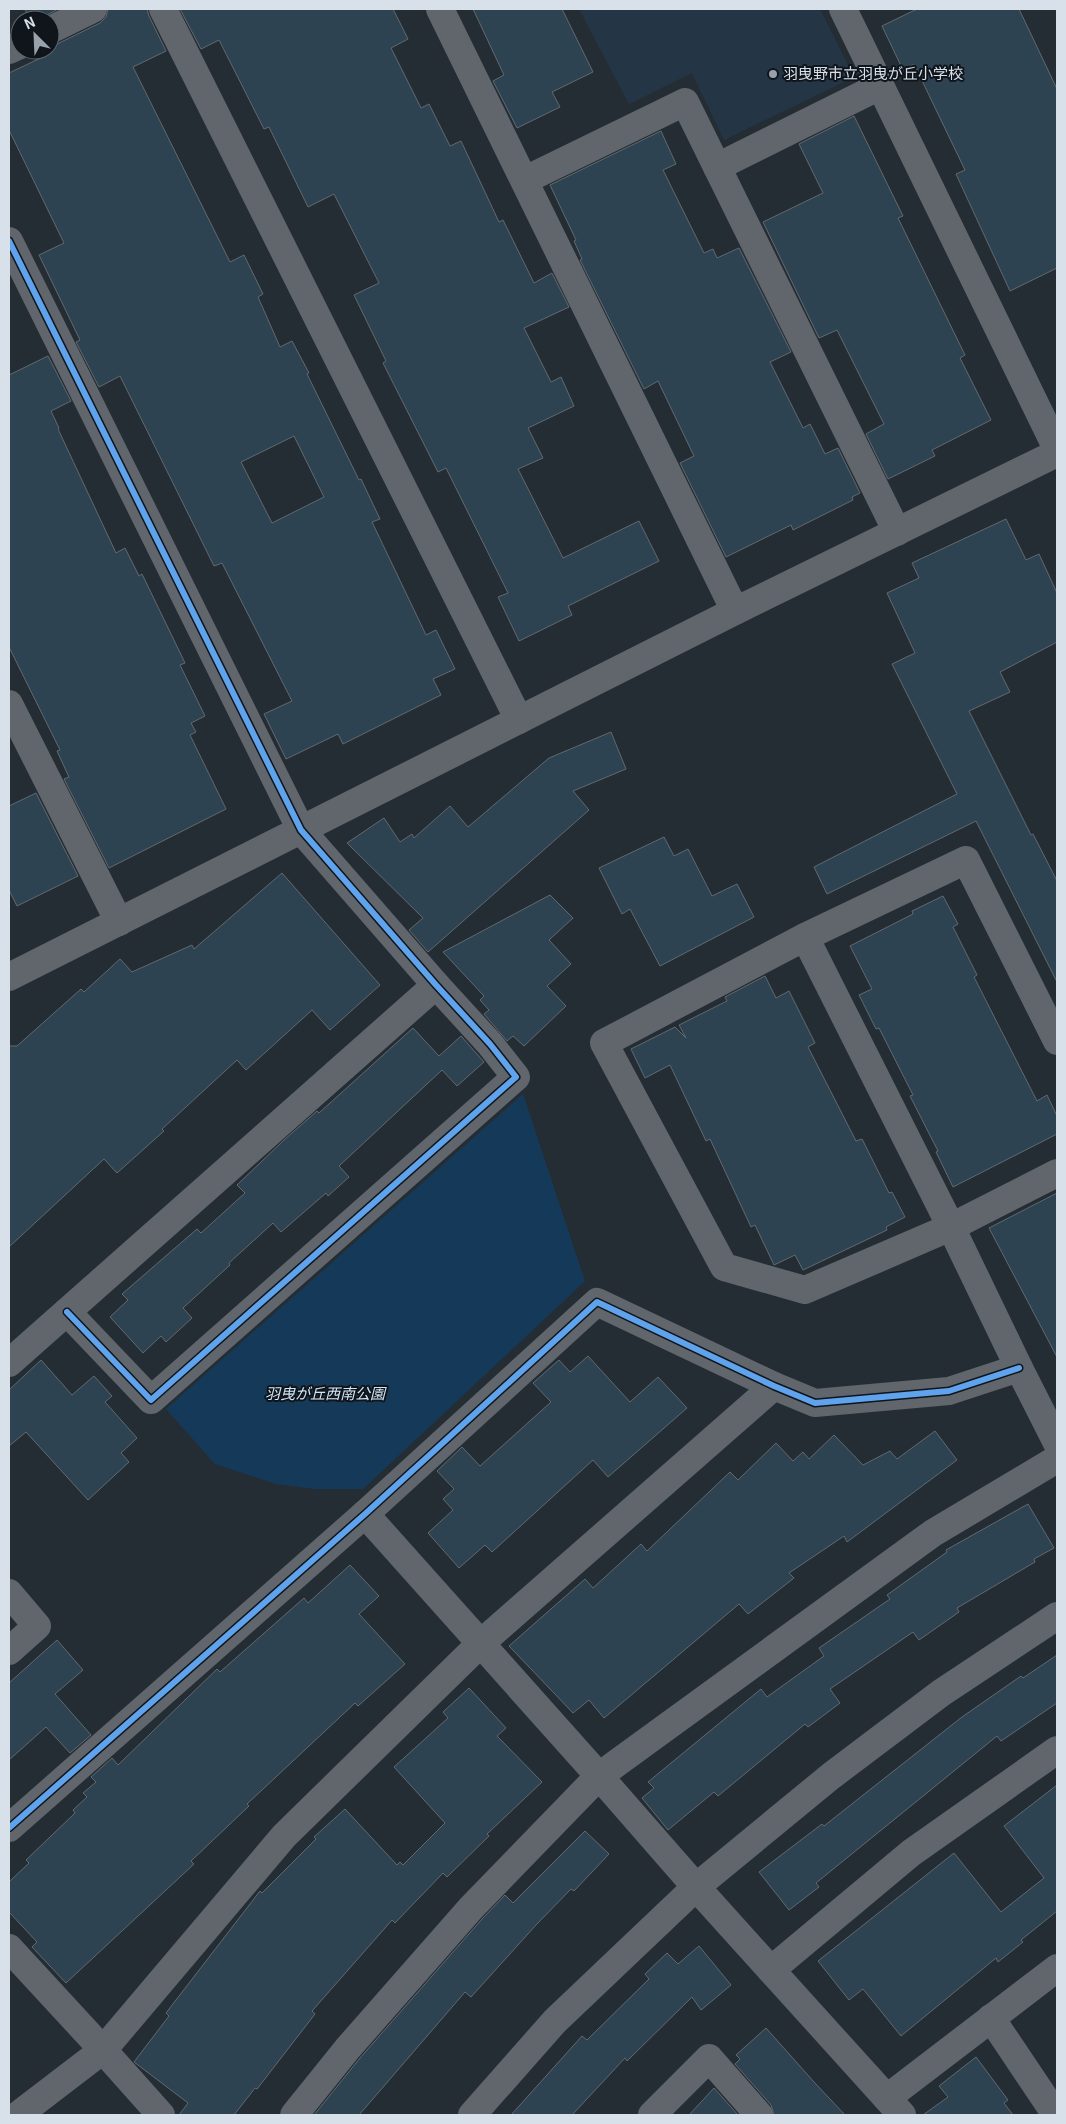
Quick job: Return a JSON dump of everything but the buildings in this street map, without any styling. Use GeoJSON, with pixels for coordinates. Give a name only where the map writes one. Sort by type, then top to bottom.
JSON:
{"type":"FeatureCollection","features":[{"type":"Feature","properties":{"kind":"street"},"geometry":{"type":"LineString","coordinates":[[60,25],[93,9]]}},
{"type":"Feature","properties":{"kind":"street"},"geometry":{"type":"LineString","coordinates":[[163,9],[518,720]]}},
{"type":"Feature","properties":{"kind":"street"},"geometry":{"type":"LineString","coordinates":[[440,9],[735,612]]}},
{"type":"Feature","properties":{"kind":"street"},"geometry":{"type":"LineString","coordinates":[[843,9],[1057,449]]}},
{"type":"Feature","properties":{"kind":"street"},"geometry":{"type":"LineString","coordinates":[[717,167],[880,86]]}},
{"type":"Feature","properties":{"kind":"street"},"geometry":{"type":"LineString","coordinates":[[525,180],[684,102],[897,532]]}},
{"type":"Feature","properties":{"kind":"street"},"geometry":{"type":"LineString","coordinates":[[9,241],[300,830],[436,986],[490,1044],[516,1078],[151,1400],[66,1312]]}},
{"type":"Feature","properties":{"kind":"street"},"geometry":{"type":"LineString","coordinates":[[9,977],[518,720],[1057,454]]}},
{"type":"Feature","properties":{"kind":"street"},"geometry":{"type":"LineString","coordinates":[[9,704],[119,922]]}},
{"type":"Feature","properties":{"kind":"street"},"geometry":{"type":"LineString","coordinates":[[1057,1041],[966,860],[805,937],[604,1043],[724,1267],[804,1290],[951,1227],[1057,1173]]}},
{"type":"Feature","properties":{"kind":"street"},"geometry":{"type":"LineString","coordinates":[[805,937],[1057,1443]]}},
{"type":"Feature","properties":{"kind":"street"},"geometry":{"type":"LineString","coordinates":[[9,1363],[436,986]]}},
{"type":"Feature","properties":{"kind":"street"},"geometry":{"type":"LineString","coordinates":[[9,1828],[365,1514],[597,1302],[774,1386],[815,1403],[949,1391],[1018,1368]]}},
{"type":"Feature","properties":{"kind":"street"},"geometry":{"type":"LineString","coordinates":[[18,2115],[103,2050],[284,1836],[480,1644],[774,1386]]}},
{"type":"Feature","properties":{"kind":"street"},"geometry":{"type":"LineString","coordinates":[[294,2115],[348,2048],[471,1908],[599,1776],[933,1532],[1057,1459]]}},
{"type":"Feature","properties":{"kind":"street"},"geometry":{"type":"LineString","coordinates":[[365,1514],[696,1887],[894,2106],[991,2018],[1057,1968]]}},
{"type":"Feature","properties":{"kind":"street"},"geometry":{"type":"LineString","coordinates":[[9,1594],[37,1626],[9,1651]]}},
{"type":"Feature","properties":{"kind":"street"},"geometry":{"type":"LineString","coordinates":[[472,2115],[555,2022],[696,1887],[831,1776],[933,1698],[1057,1616]]}},
{"type":"Feature","properties":{"kind":"street"},"geometry":{"type":"LineString","coordinates":[[771,1970],[911,1853],[1057,1750]]}},
{"type":"Feature","properties":{"kind":"street"},"geometry":{"type":"LineString","coordinates":[[9,1948],[161,2115]]}},
{"type":"Feature","properties":{"kind":"street"},"geometry":{"type":"LineString","coordinates":[[991,2018],[1056,2115]]}},
{"type":"Feature","properties":{"kind":"street"},"geometry":{"type":"LineString","coordinates":[[652,2115],[709,2058],[760,2115]]}},
{"type":"Feature","properties":{"kind":"shaded area","name":"羽曳野市立羽曳が丘小学校"},"geometry":{"type":"Polygon","coordinates":[[[579,9],[820,9],[854,77],[724,140],[692,73],[629,104],[579,9]]]}},
{"type":"Feature","properties":{"kind":"green space","name":"羽曳が丘西南公園"},"geometry":{"type":"Polygon","coordinates":[[[523,1094],[585,1281],[363,1489],[314,1489],[276,1484],[215,1464],[166,1409],[523,1094]]]}},
{"type":"Feature","properties":{"kind":"cycle path"},"geometry":{"type":"LineString","coordinates":[[9,241],[301,830],[490,1044],[516,1077],[151,1400],[67,1312]]}},
{"type":"Feature","properties":{"kind":"cycle path"},"geometry":{"type":"LineString","coordinates":[[9,1828],[365,1514],[597,1302],[774,1386],[815,1403],[949,1391],[1019,1368]]}},
{"type":"Feature","properties":{"kind":"place","name":"羽曳野市立羽曳が丘小学校"},"geometry":{"type":"Point","coordinates":[773,74]}}]}
